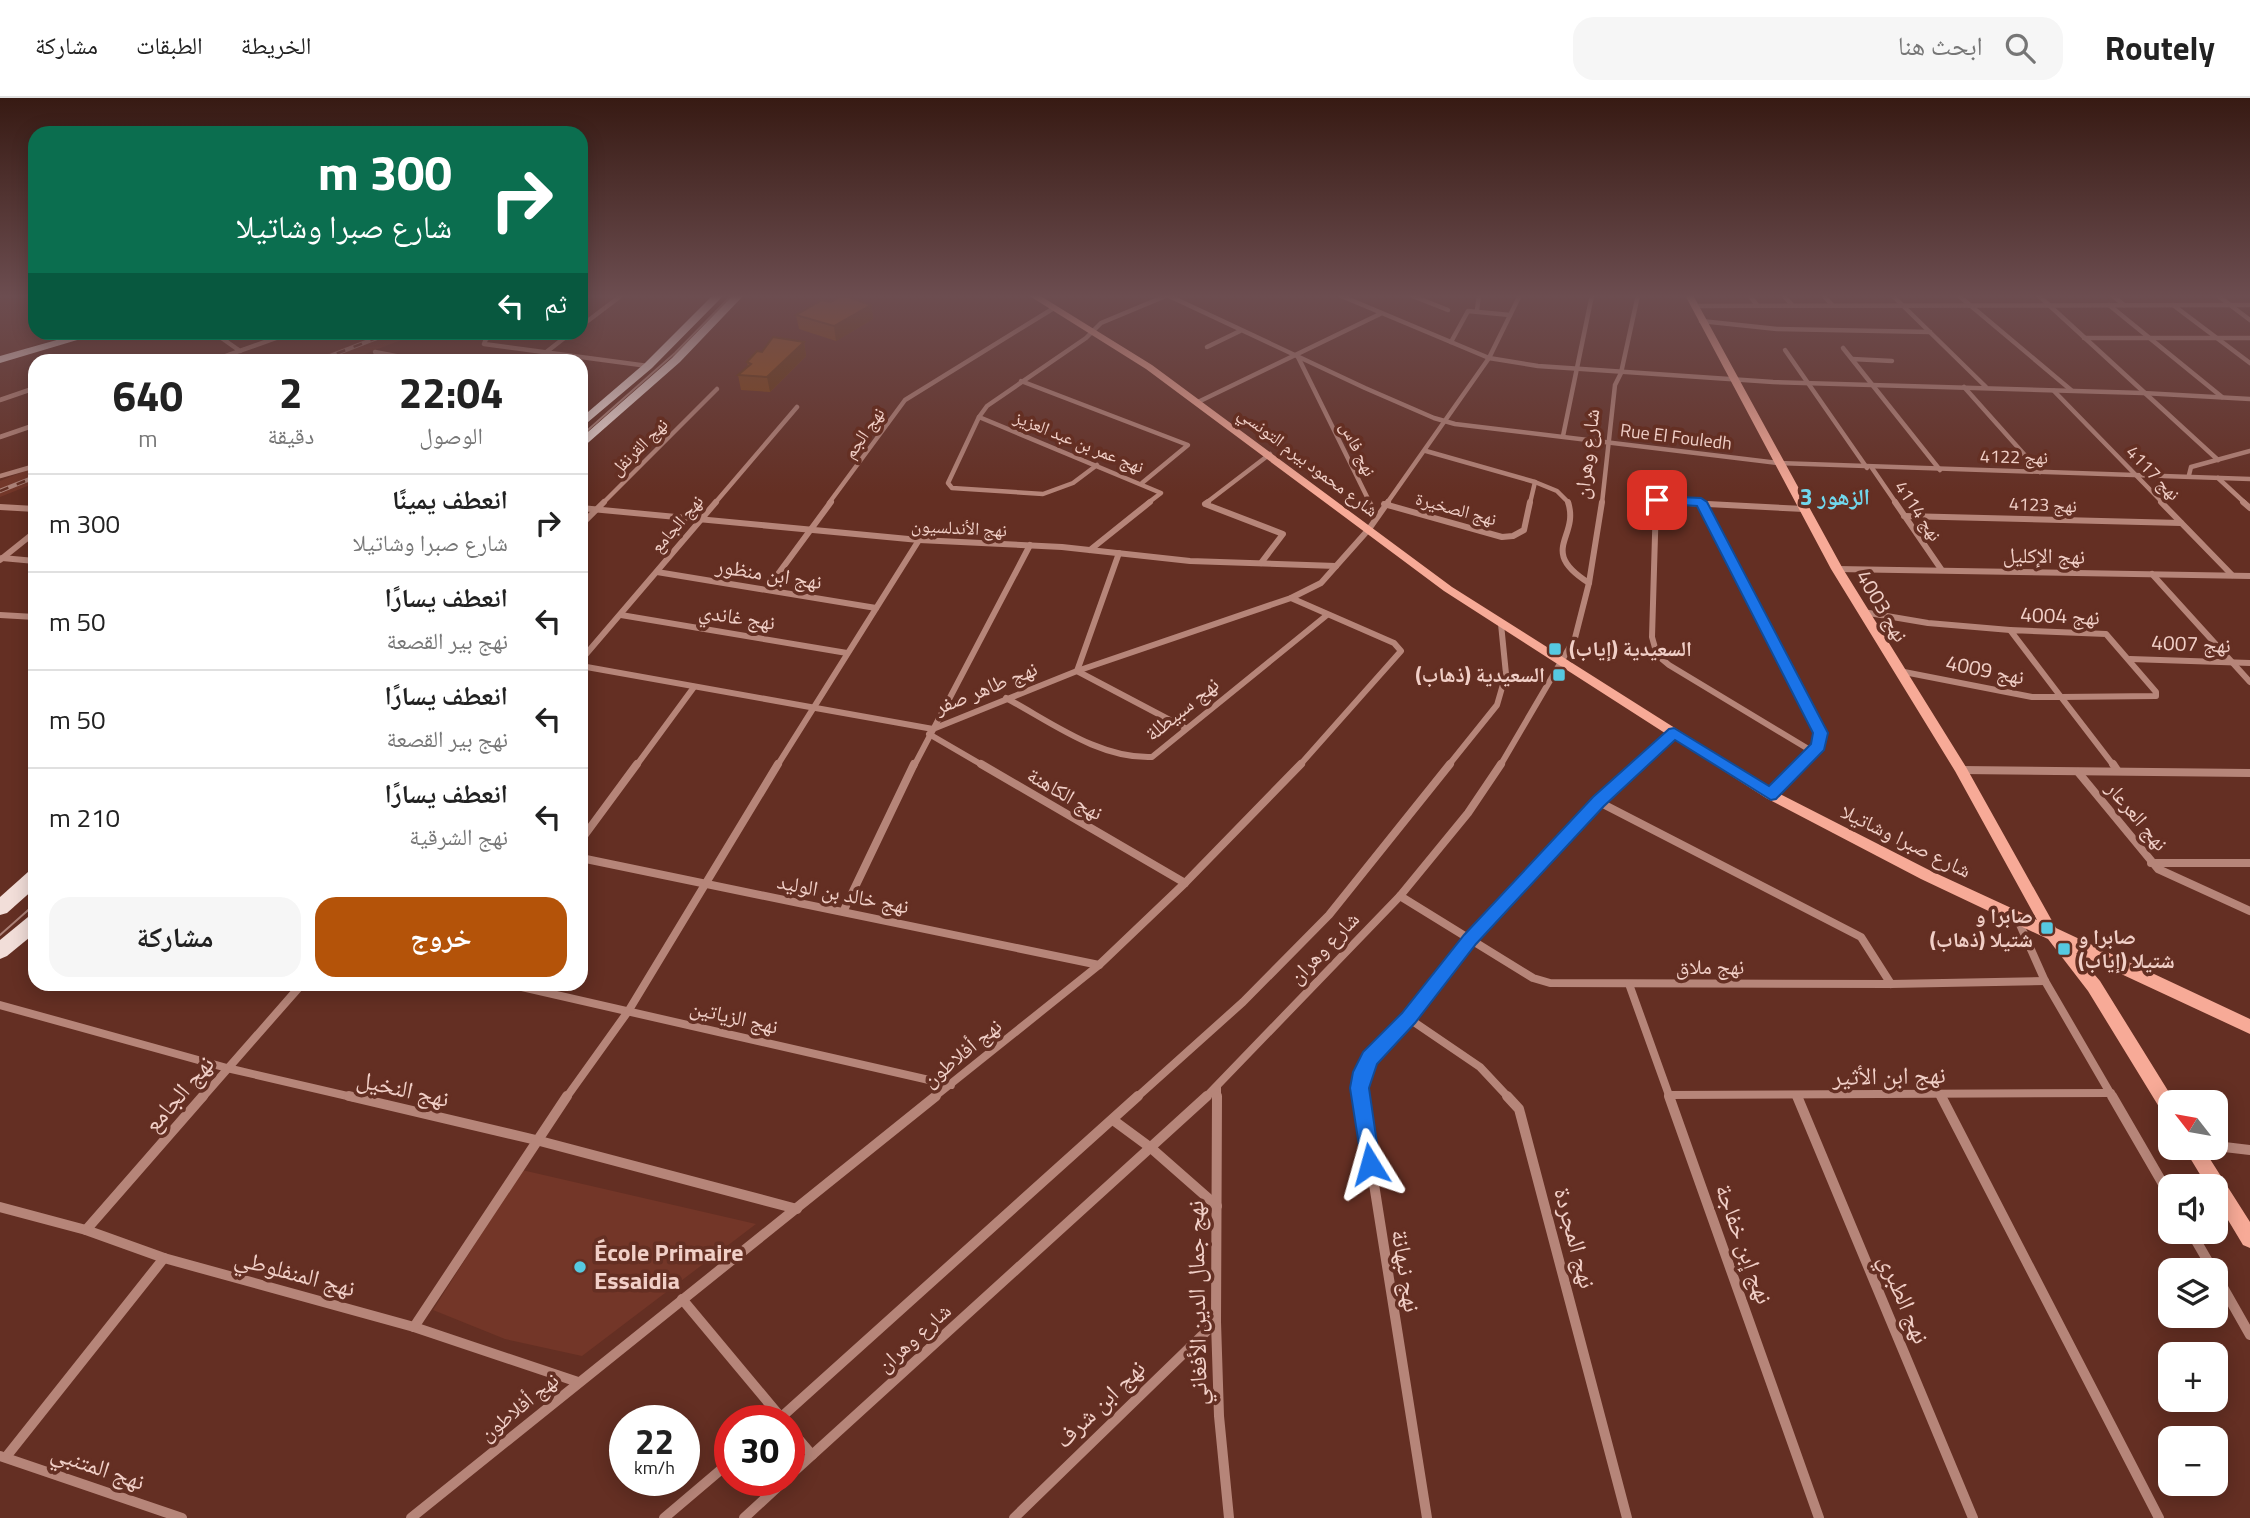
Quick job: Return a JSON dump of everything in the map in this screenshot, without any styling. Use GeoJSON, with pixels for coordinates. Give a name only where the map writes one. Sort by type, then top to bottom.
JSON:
{"type":"FeatureCollection","features":[{"type":"Feature","properties":{"kind":"main road"},"geometry":{"type":"LineString","coordinates":[[588,418],[653,361]]}},
{"type":"Feature","properties":{"kind":"main road"},"geometry":{"type":"LineString","coordinates":[[588,439],[676,361]]}},
{"type":"Feature","properties":{"kind":"main road","name":"شارع محمود بيرم التونسي"},"geometry":{"type":"LineString","coordinates":[[1136,361],[1270,454],[1448,589],[1561,661]]}},
{"type":"Feature","properties":{"kind":"main road","name":"نهج 4003"},"geometry":{"type":"LineString","coordinates":[[1724,361],[1837,569],[1961,770],[2051,932],[2094,986],[2158,1090]]}},
{"type":"Feature","properties":{"kind":"main road","name":"شارع صبرا وشاتيلا"},"geometry":{"type":"LineString","coordinates":[[1561,661],[1771,795],[1867,846],[2250,1027]]}},
{"type":"Feature","properties":{"kind":"main road"},"geometry":{"type":"LineString","coordinates":[[0,908],[28,883]]}},
{"type":"Feature","properties":{"kind":"main road"},"geometry":{"type":"LineString","coordinates":[[0,951],[28,928]]}},
{"type":"Feature","properties":{"kind":"main road"},"geometry":{"type":"LineString","coordinates":[[2201,1160],[2250,1239]]}},
{"type":"Feature","properties":{"kind":"street"},"geometry":{"type":"LineString","coordinates":[[610,361],[648,366]]}},
{"type":"Feature","properties":{"kind":"street","name":"نهج الجم"},"geometry":{"type":"LineString","coordinates":[[767,589],[911,394],[965,361]]}},
{"type":"Feature","properties":{"kind":"street"},"geometry":{"type":"LineString","coordinates":[[1049,361],[987,406],[979,417],[948,483],[949,486],[1043,494],[1073,483],[1097,466]]}},
{"type":"Feature","properties":{"kind":"street"},"geometry":{"type":"LineString","coordinates":[[1198,402],[1285,361]]}},
{"type":"Feature","properties":{"kind":"street","name":"نهج فاس"},"geometry":{"type":"LineString","coordinates":[[1299,361],[1376,516]]}},
{"type":"Feature","properties":{"kind":"street","name":"Rue El Fouledh"},"geometry":{"type":"LineString","coordinates":[[1308,361],[1446,422],[1778,463]]}},
{"type":"Feature","properties":{"kind":"street","name":"نهج طاهر صفر"},"geometry":{"type":"LineString","coordinates":[[588,667],[931,731],[1077,671],[1291,598],[1318,586],[1369,529],[1487,361]]}},
{"type":"Feature","properties":{"kind":"street"},"geometry":{"type":"LineString","coordinates":[[1513,361],[1577,370],[1735,380],[2250,399]]}},
{"type":"Feature","properties":{"kind":"street"},"geometry":{"type":"LineString","coordinates":[[1563,436],[1579,361]]}},
{"type":"Feature","properties":{"kind":"street","name":"شارع وهران"},"geometry":{"type":"LineString","coordinates":[[805,1461],[1217,1087],[1400,896],[1468,813],[1505,758],[1575,638],[1589,583],[1611,443],[1614,397],[1624,361]]}},
{"type":"Feature","properties":{"kind":"street","name":"نهج 4114"},"geometry":{"type":"LineString","coordinates":[[1794,361],[1941,569]]}},
{"type":"Feature","properties":{"kind":"street"},"geometry":{"type":"LineString","coordinates":[[1854,361],[1940,470]]}},
{"type":"Feature","properties":{"kind":"street"},"geometry":{"type":"LineString","coordinates":[[1960,361],[1987,388]]}},
{"type":"Feature","properties":{"kind":"street"},"geometry":{"type":"LineString","coordinates":[[2036,361],[2072,391]]}},
{"type":"Feature","properties":{"kind":"street"},"geometry":{"type":"LineString","coordinates":[[2109,361],[2218,460]]}},
{"type":"Feature","properties":{"kind":"street"},"geometry":{"type":"LineString","coordinates":[[2178,361],[2222,397]]}},
{"type":"Feature","properties":{"kind":"street"},"geometry":{"type":"LineString","coordinates":[[1021,381],[1188,445],[1142,483]]}},
{"type":"Feature","properties":{"kind":"street"},"geometry":{"type":"LineString","coordinates":[[1964,387],[2040,472]]}},
{"type":"Feature","properties":{"kind":"street","name":"نهج القرنفل"},"geometry":{"type":"LineString","coordinates":[[588,518],[718,389]]}},
{"type":"Feature","properties":{"kind":"street"},"geometry":{"type":"LineString","coordinates":[[0,400],[28,390]]}},
{"type":"Feature","properties":{"kind":"street","name":"نهج 4117"},"geometry":{"type":"LineString","coordinates":[[2053,390],[2232,575]]}},
{"type":"Feature","properties":{"kind":"street","name":"نهج الجامع"},"geometry":{"type":"LineString","coordinates":[[588,652],[797,407]]}},
{"type":"Feature","properties":{"kind":"street","name":"نهج عمر بن عبد العزيز"},"geometry":{"type":"LineString","coordinates":[[979,417],[1159,490],[1160,496],[1090,550]]}},
{"type":"Feature","properties":{"kind":"street"},"geometry":{"type":"LineString","coordinates":[[0,437],[28,427]]}},
{"type":"Feature","properties":{"kind":"street"},"geometry":{"type":"LineString","coordinates":[[1426,451],[1535,482],[1568,496],[1571,506],[1563,545],[1564,556],[1571,570],[1589,583]]}},
{"type":"Feature","properties":{"kind":"street"},"geometry":{"type":"LineString","coordinates":[[2189,475],[2191,467],[2250,451]]}},
{"type":"Feature","properties":{"kind":"street"},"geometry":{"type":"LineString","coordinates":[[1261,563],[1283,534],[1205,504],[1270,454]]}},
{"type":"Feature","properties":{"kind":"street","name":"نهج 4122"},"geometry":{"type":"LineString","coordinates":[[1778,463],[1940,470],[2135,473],[2250,479]]}},
{"type":"Feature","properties":{"kind":"street"},"geometry":{"type":"LineString","coordinates":[[0,476],[28,468]]}},
{"type":"Feature","properties":{"kind":"street"},"geometry":{"type":"LineString","coordinates":[[2218,478],[2250,508]]}},
{"type":"Feature","properties":{"kind":"street"},"geometry":{"type":"LineString","coordinates":[[2241,479],[2250,486]]}},
{"type":"Feature","properties":{"kind":"street","name":"نهج الصخيرة"},"geometry":{"type":"LineString","coordinates":[[1384,504],[1502,537],[1513,536],[1524,530],[1535,482]]}},
{"type":"Feature","properties":{"kind":"street"},"geometry":{"type":"LineString","coordinates":[[1804,509],[1662,499],[1655,503],[1653,648],[1669,665],[1815,753]]}},
{"type":"Feature","properties":{"kind":"street"},"geometry":{"type":"LineString","coordinates":[[1701,502],[1821,733],[1815,753],[1771,795]]}},
{"type":"Feature","properties":{"kind":"street"},"geometry":{"type":"LineString","coordinates":[[0,507],[28,509]]}},
{"type":"Feature","properties":{"kind":"street","name":"نهج الأندلسيون"},"geometry":{"type":"LineString","coordinates":[[588,509],[919,540],[1090,550],[1200,562],[1336,566]]}},
{"type":"Feature","properties":{"kind":"street","name":"نهج 4123"},"geometry":{"type":"LineString","coordinates":[[1904,516],[2181,523]]}},
{"type":"Feature","properties":{"kind":"street"},"geometry":{"type":"LineString","coordinates":[[1,559],[28,538]]}},
{"type":"Feature","properties":{"kind":"street"},"geometry":{"type":"LineString","coordinates":[[414,1327],[536,1140],[629,1010],[704,883],[919,540]]}},
{"type":"Feature","properties":{"kind":"street"},"geometry":{"type":"LineString","coordinates":[[844,910],[931,731],[1030,545]]}},
{"type":"Feature","properties":{"kind":"street"},"geometry":{"type":"LineString","coordinates":[[1119,553],[1077,671],[1185,728]]}},
{"type":"Feature","properties":{"kind":"street"},"geometry":{"type":"LineString","coordinates":[[1,559],[28,561]]}},
{"type":"Feature","properties":{"kind":"street","name":"نهج الإكليل"},"geometry":{"type":"LineString","coordinates":[[1837,569],[2250,576]]}},
{"type":"Feature","properties":{"kind":"street","name":"نهج ابن منظور"},"geometry":{"type":"LineString","coordinates":[[657,572],[876,608]]}},
{"type":"Feature","properties":{"kind":"street"},"geometry":{"type":"LineString","coordinates":[[2152,574],[2250,682]]}},
{"type":"Feature","properties":{"kind":"street","name":"نهج أفلاطون"},"geometry":{"type":"LineString","coordinates":[[411,1518],[1099,965],[1185,883],[1308,757],[1399,655],[1399,646],[1291,598]]}},
{"type":"Feature","properties":{"kind":"street"},"geometry":{"type":"LineString","coordinates":[[1863,612],[1941,624],[2010,630]]}},
{"type":"Feature","properties":{"kind":"street"},"geometry":{"type":"LineString","coordinates":[[0,615],[28,617]]}},
{"type":"Feature","properties":{"kind":"street","name":"نهج غاندي"},"geometry":{"type":"LineString","coordinates":[[621,615],[847,653]]}},
{"type":"Feature","properties":{"kind":"street","name":"نهج سبيطلة"},"geometry":{"type":"LineString","coordinates":[[1006,698],[1109,751],[1138,760],[1152,757],[1327,615]]}},
{"type":"Feature","properties":{"kind":"street"},"geometry":{"type":"LineString","coordinates":[[798,1405],[1242,1002],[1329,915],[1497,705],[1506,674],[1501,624]]}},
{"type":"Feature","properties":{"kind":"street","name":"نهج 4004"},"geometry":{"type":"LineString","coordinates":[[2010,630],[2101,633],[2110,636],[2156,692],[2156,696],[2065,699]]}},
{"type":"Feature","properties":{"kind":"street","name":"نهج 4004"},"geometry":{"type":"LineString","coordinates":[[2010,630],[2117,770]]}},
{"type":"Feature","properties":{"kind":"street","name":"نهج 4007"},"geometry":{"type":"LineString","coordinates":[[2130,659],[2250,663]]}},
{"type":"Feature","properties":{"kind":"street","name":"نهج 4009"},"geometry":{"type":"LineString","coordinates":[[1899,670],[2032,697],[2065,699]]}},
{"type":"Feature","properties":{"kind":"street"},"geometry":{"type":"LineString","coordinates":[[588,831],[694,687]]}},
{"type":"Feature","properties":{"kind":"street","name":"نهج الكاهنة"},"geometry":{"type":"LineString","coordinates":[[931,731],[1185,883]]}},
{"type":"Feature","properties":{"kind":"street","name":"نهج نبهانة"},"geometry":{"type":"LineString","coordinates":[[1427,1518],[1381,1241],[1359,1088],[1362,1072],[1370,1058],[1408,1018],[1470,940],[1599,802],[1674,733]]}},
{"type":"Feature","properties":{"kind":"street"},"geometry":{"type":"LineString","coordinates":[[1961,770],[2250,773]]}},
{"type":"Feature","properties":{"kind":"street","name":"نهج العرعار"},"geometry":{"type":"LineString","coordinates":[[2078,772],[2158,869],[2250,911]]}},
{"type":"Feature","properties":{"kind":"street"},"geometry":{"type":"LineString","coordinates":[[1599,802],[1861,937],[1891,984]]}},
{"type":"Feature","properties":{"kind":"street","name":"نهج خالد بن الوليد"},"geometry":{"type":"LineString","coordinates":[[588,859],[844,910],[1099,965]]}},
{"type":"Feature","properties":{"kind":"street"},"geometry":{"type":"LineString","coordinates":[[2151,863],[2250,863]]}},
{"type":"Feature","properties":{"kind":"street","name":"نهج ملاق"},"geometry":{"type":"LineString","coordinates":[[1400,896],[1540,980],[1629,984],[2045,981]]}},
{"type":"Feature","properties":{"kind":"street"},"geometry":{"type":"LineString","coordinates":[[2017,916],[2045,981],[2158,1175]]}},
{"type":"Feature","properties":{"kind":"street","name":"نهج إبن خفاجة"},"geometry":{"type":"LineString","coordinates":[[1629,984],[1819,1518]]}},
{"type":"Feature","properties":{"kind":"street","name":"نهج الجامع"},"geometry":{"type":"LineString","coordinates":[[86,1230],[296,991]]}},
{"type":"Feature","properties":{"kind":"street","name":"نهج الزياتين"},"geometry":{"type":"LineString","coordinates":[[541,991],[951,1086]]}},
{"type":"Feature","properties":{"kind":"street","name":"نهج النخيل"},"geometry":{"type":"LineString","coordinates":[[0,1005],[227,1068],[536,1140],[797,1209]]}},
{"type":"Feature","properties":{"kind":"street","name":"نهج المجردة"},"geometry":{"type":"LineString","coordinates":[[1408,1018],[1480,1067],[1518,1109],[1627,1518]]}},
{"type":"Feature","properties":{"kind":"street","name":"نهج جمال الدين الأفغاني"},"geometry":{"type":"LineString","coordinates":[[1217,1087],[1216,1322],[1219,1416],[1229,1518]]}},
{"type":"Feature","properties":{"kind":"street","name":"نهج ابن الأثير"},"geometry":{"type":"LineString","coordinates":[[1669,1095],[1797,1097],[2111,1093]]}},
{"type":"Feature","properties":{"kind":"street"},"geometry":{"type":"LineString","coordinates":[[1940,1095],[2159,1518]]}},
{"type":"Feature","properties":{"kind":"street","name":"نهج الطبري"},"geometry":{"type":"LineString","coordinates":[[1797,1097],[1973,1518]]}},
{"type":"Feature","properties":{"kind":"street"},"geometry":{"type":"LineString","coordinates":[[1113,1120],[1151,1148],[1217,1206]]}},
{"type":"Feature","properties":{"kind":"street"},"geometry":{"type":"LineString","coordinates":[[2228,1147],[2250,1150]]}},
{"type":"Feature","properties":{"kind":"street","name":"نهج المنفلوطي"},"geometry":{"type":"LineString","coordinates":[[0,1207],[86,1230],[164,1258],[414,1327],[578,1382]]}},
{"type":"Feature","properties":{"kind":"street"},"geometry":{"type":"LineString","coordinates":[[3,1457],[164,1258]]}},
{"type":"Feature","properties":{"kind":"street"},"geometry":{"type":"LineString","coordinates":[[2228,1296],[2250,1335]]}},
{"type":"Feature","properties":{"kind":"street"},"geometry":{"type":"LineString","coordinates":[[682,1299],[769,1405]]}},
{"type":"Feature","properties":{"kind":"street","name":"نهج ابن شرف"},"geometry":{"type":"LineString","coordinates":[[1014,1518],[1216,1322]]}},
{"type":"Feature","properties":{"kind":"street"},"geometry":{"type":"LineString","coordinates":[[805,1446],[812,1455]]}},
{"type":"Feature","properties":{"kind":"street","name":"نهج المتنبي"},"geometry":{"type":"LineString","coordinates":[[3,1457],[182,1518]]}},
{"type":"Feature","properties":{"kind":"street"},"geometry":{"type":"LineString","coordinates":[[664,1518],[714,1476]]}},
{"type":"Feature","properties":{"kind":"street"},"geometry":{"type":"LineString","coordinates":[[744,1518],[768,1496]]}},
{"type":"Feature","properties":{"kind":"shaded area"},"geometry":{"type":"Polygon","coordinates":[[[28,470],[28,486],[0,497],[0,481],[28,470]]]}},
{"type":"Feature","properties":{"kind":"shaded area","name":"École Primaire Essaidia"},"geometry":{"type":"Polygon","coordinates":[[[522,1170],[756,1224],[582,1356],[505,1339],[433,1310],[522,1170]]]}},
{"type":"Feature","properties":{"kind":"building"},"geometry":{"type":"Polygon","coordinates":[[[784,361],[767,377],[738,375],[751,364],[747,362],[784,361]]]}},
{"type":"Feature","properties":{"kind":"tram line"},"geometry":{"type":"LineString","coordinates":[[588,430],[666,361]]}},
{"type":"Feature","properties":{"kind":"tram line"},"geometry":{"type":"LineString","coordinates":[[0,935],[28,910]]}},
{"type":"Feature","properties":{"kind":"railway"},"geometry":{"type":"LineString","coordinates":[[0,491],[28,480]]}},
{"type":"Feature","properties":{"kind":"place","name":"السعيدية (إياب)"},"geometry":{"type":"Point","coordinates":[1555,649]}},
{"type":"Feature","properties":{"kind":"place","name":"السعيدية (ذهاب)"},"geometry":{"type":"Point","coordinates":[1559,675]}},
{"type":"Feature","properties":{"kind":"place","name":"صابرا و شتيلا (ذهاب)"},"geometry":{"type":"Point","coordinates":[2047,928]}},
{"type":"Feature","properties":{"kind":"place","name":"صابرا و شتيلا (إياب)"},"geometry":{"type":"Point","coordinates":[2064,949]}},
{"type":"Feature","properties":{"kind":"place","name":"École Primaire Essaidia"},"geometry":{"type":"Point","coordinates":[580,1267]}},
{"type":"Feature","properties":{"kind":"district","name":"الزهور 3"},"geometry":{"type":"Point","coordinates":[1835,497]}},
{"type":"Feature","properties":{"kind":"route"},"geometry":{"type":"LineString","coordinates":[[1370,1164],[1359,1088],[1362,1072],[1370,1058],[1408,1018],[1470,940],[1599,802],[1674,733],[1771,795],[1819,746],[1821,733],[1701,502],[1657,500]]}}]}
